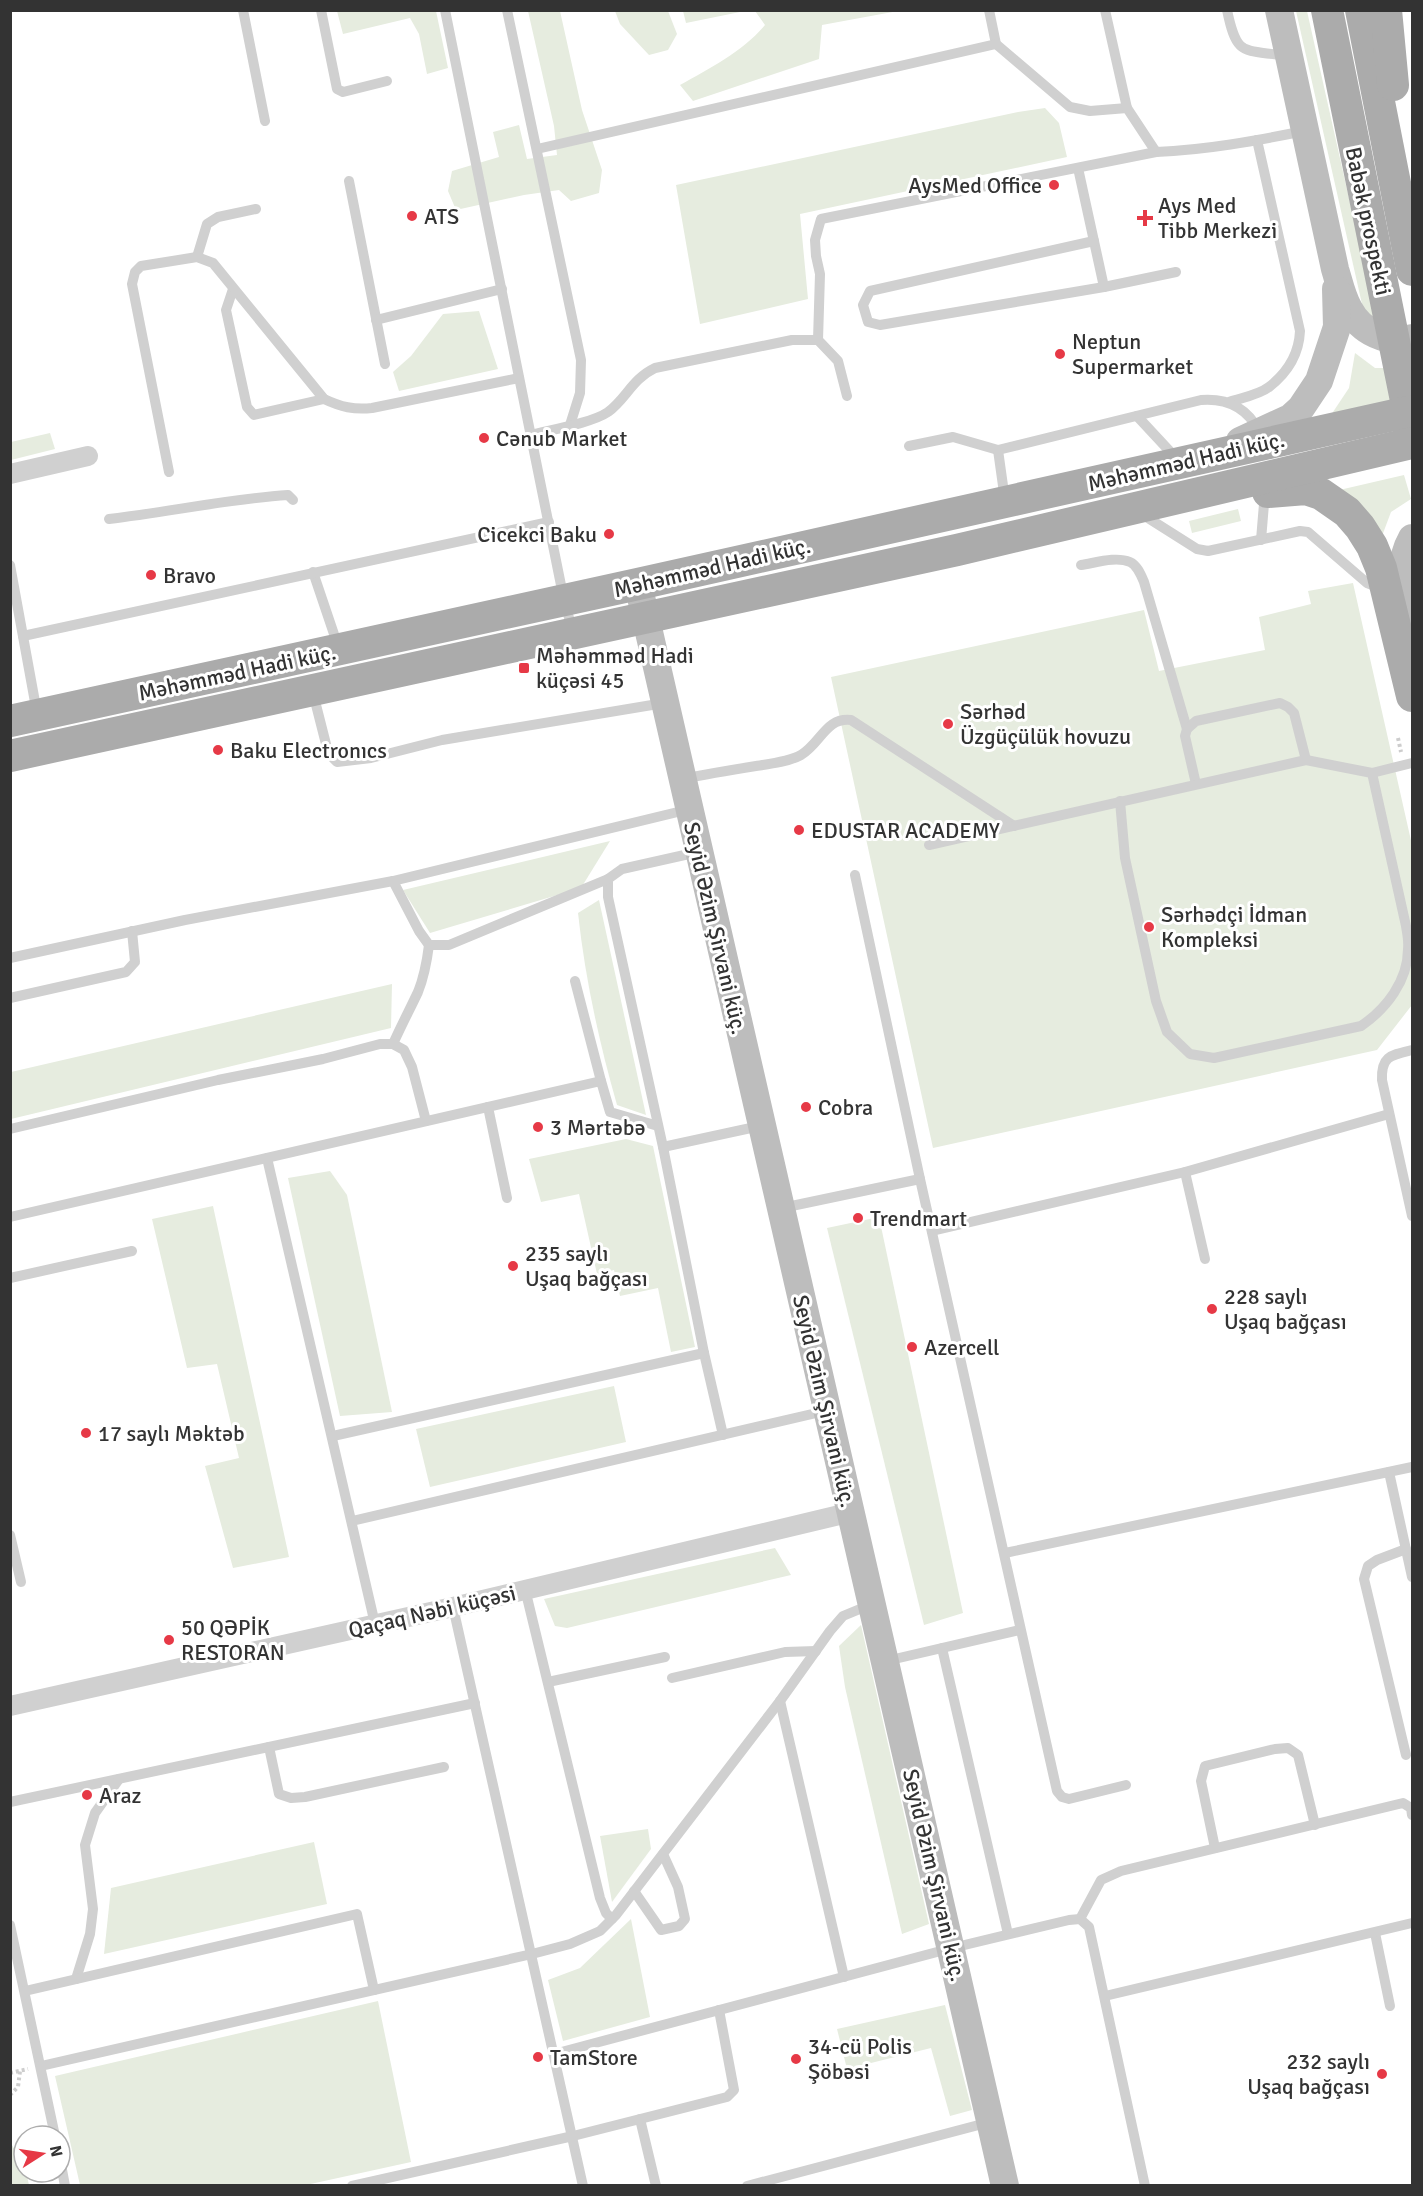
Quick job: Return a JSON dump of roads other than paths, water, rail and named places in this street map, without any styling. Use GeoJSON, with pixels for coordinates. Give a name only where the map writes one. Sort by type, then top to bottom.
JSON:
{"type":"FeatureCollection","features":[{"type":"Feature","properties":{"kind":"main road","name":"Babək prospekti"},"geometry":{"type":"LineString","coordinates":[[1279,10],[1335,269]]}},
{"type":"Feature","properties":{"kind":"main road","name":"Babək prospekti"},"geometry":{"type":"LineString","coordinates":[[1326,10],[1413,430]]}},
{"type":"Feature","properties":{"kind":"main road","name":"Babək prospekti"},"geometry":{"type":"LineString","coordinates":[[1361,10],[1413,270]]}},
{"type":"Feature","properties":{"kind":"main road"},"geometry":{"type":"LineString","coordinates":[[1386,10],[1406,238]]}},
{"type":"Feature","properties":{"kind":"main road"},"geometry":{"type":"LineString","coordinates":[[1335,269],[1349,309],[1359,324],[1386,339],[1413,338]]}},
{"type":"Feature","properties":{"kind":"main road"},"geometry":{"type":"LineString","coordinates":[[1187,461],[1260,433],[1290,418],[1301,408],[1319,381],[1337,327],[1335,269]]}},
{"type":"Feature","properties":{"kind":"main road","name":"Məhəmməd Hadi küç."},"geometry":{"type":"LineString","coordinates":[[24,718],[1413,411]]}},
{"type":"Feature","properties":{"kind":"main road","name":"Məhəmməd Hadi küç."},"geometry":{"type":"LineString","coordinates":[[10,756],[957,550],[1413,443]]}},
{"type":"Feature","properties":{"kind":"main road"},"geometry":{"type":"LineString","coordinates":[[957,550],[1028,545],[1413,456]]}},
{"type":"Feature","properties":{"kind":"main road"},"geometry":{"type":"LineString","coordinates":[[1265,492],[1306,489],[1334,501],[1360,527],[1372,546],[1387,590],[1413,696]]}},
{"type":"Feature","properties":{"kind":"main road"},"geometry":{"type":"LineString","coordinates":[[1413,538],[1404,554],[1402,571],[1402,590],[1413,667]]}},
{"type":"Feature","properties":{"kind":"main road","name":"Seyid Əzim Şirvani küç."},"geometry":{"type":"LineString","coordinates":[[638,584],[779,1209],[852,1512],[1005,2186]]}},
{"type":"Feature","properties":{"kind":"street"},"geometry":{"type":"LineString","coordinates":[[10,474],[88,456]]}},
{"type":"Feature","properties":{"kind":"street","name":"Qaçaq Nəbi küçəsi"},"geometry":{"type":"LineString","coordinates":[[10,1706],[525,1590],[852,1512]]}},
{"type":"Feature","properties":{"kind":"lane"},"geometry":{"type":"LineString","coordinates":[[243,10],[265,121]]}},
{"type":"Feature","properties":{"kind":"lane"},"geometry":{"type":"LineString","coordinates":[[321,10],[337,89],[343,92],[387,81]]}},
{"type":"Feature","properties":{"kind":"lane"},"geometry":{"type":"LineString","coordinates":[[445,10],[564,600],[573,633]]}},
{"type":"Feature","properties":{"kind":"lane"},"geometry":{"type":"LineString","coordinates":[[507,10],[581,360],[580,393],[570,424]]}},
{"type":"Feature","properties":{"kind":"lane"},"geometry":{"type":"LineString","coordinates":[[988,10],[996,44],[1070,107],[1090,111],[1127,108]]}},
{"type":"Feature","properties":{"kind":"lane"},"geometry":{"type":"LineString","coordinates":[[1106,10],[1127,108],[1156,152]]}},
{"type":"Feature","properties":{"kind":"lane"},"geometry":{"type":"LineString","coordinates":[[1227,10],[1232,34],[1242,49],[1288,56]]}},
{"type":"Feature","properties":{"kind":"lane"},"geometry":{"type":"LineString","coordinates":[[537,149],[996,44]]}},
{"type":"Feature","properties":{"kind":"lane"},"geometry":{"type":"LineString","coordinates":[[847,396],[838,361],[818,340],[820,274],[815,240],[821,219],[1156,152],[1181,151],[1304,131]]}},
{"type":"Feature","properties":{"kind":"lane"},"geometry":{"type":"LineString","coordinates":[[1229,402],[1268,388],[1291,365],[1299,342],[1300,331],[1257,140]]}},
{"type":"Feature","properties":{"kind":"lane"},"geometry":{"type":"LineString","coordinates":[[1077,168],[1104,287]]}},
{"type":"Feature","properties":{"kind":"lane"},"geometry":{"type":"LineString","coordinates":[[349,181],[385,364]]}},
{"type":"Feature","properties":{"kind":"lane"},"geometry":{"type":"LineString","coordinates":[[197,257],[207,224],[218,217],[256,209]]}},
{"type":"Feature","properties":{"kind":"lane"},"geometry":{"type":"LineString","coordinates":[[1094,241],[870,291],[863,305],[868,322],[880,325],[1176,273]]}},
{"type":"Feature","properties":{"kind":"lane"},"geometry":{"type":"LineString","coordinates":[[169,472],[132,284],[135,272],[141,266],[197,257],[213,263],[324,399],[338,406],[356,410],[364,409],[519,378]]}},
{"type":"Feature","properties":{"kind":"lane"},"geometry":{"type":"LineString","coordinates":[[233,289],[226,310],[247,407],[255,415],[324,399]]}},
{"type":"Feature","properties":{"kind":"lane"},"geometry":{"type":"LineString","coordinates":[[376,320],[502,289]]}},
{"type":"Feature","properties":{"kind":"lane"},"geometry":{"type":"LineString","coordinates":[[531,435],[608,412],[643,374],[656,368],[792,340],[818,340]]}},
{"type":"Feature","properties":{"kind":"lane"},"geometry":{"type":"LineString","coordinates":[[909,446],[953,437],[998,450],[1201,400],[1214,399],[1229,402],[1246,413],[1260,433]]}},
{"type":"Feature","properties":{"kind":"lane"},"geometry":{"type":"LineString","coordinates":[[1137,416],[1187,461]]}},
{"type":"Feature","properties":{"kind":"lane"},"geometry":{"type":"LineString","coordinates":[[998,450],[1006,502]]}},
{"type":"Feature","properties":{"kind":"lane"},"geometry":{"type":"LineString","coordinates":[[1261,540],[1265,492]]}},
{"type":"Feature","properties":{"kind":"lane"},"geometry":{"type":"LineString","coordinates":[[109,519],[252,498],[288,495],[293,500]]}},
{"type":"Feature","properties":{"kind":"lane"},"geometry":{"type":"LineString","coordinates":[[1148,518],[1197,549],[1208,551],[1300,531],[1308,532],[1367,583],[1375,588],[1387,590]]}},
{"type":"Feature","properties":{"kind":"lane"},"geometry":{"type":"LineString","coordinates":[[23,636],[549,522]]}},
{"type":"Feature","properties":{"kind":"lane"},"geometry":{"type":"LineString","coordinates":[[1081,565],[1114,560],[1131,562],[1137,568],[1144,582],[1187,729],[1185,736],[1196,784]]}},
{"type":"Feature","properties":{"kind":"lane"},"geometry":{"type":"LineString","coordinates":[[10,565],[23,636],[24,718]]}},
{"type":"Feature","properties":{"kind":"lane"},"geometry":{"type":"LineString","coordinates":[[313,572],[339,650]]}},
{"type":"Feature","properties":{"kind":"lane"},"geometry":{"type":"LineString","coordinates":[[312,690],[329,754],[337,762],[371,758],[442,740],[665,703]]}},
{"type":"Feature","properties":{"kind":"lane"},"geometry":{"type":"LineString","coordinates":[[1187,729],[1196,721],[1280,703],[1294,713],[1306,760]]}},
{"type":"Feature","properties":{"kind":"lane"},"geometry":{"type":"LineString","coordinates":[[682,779],[778,762],[799,756],[821,738],[832,723],[841,719],[851,720],[1014,826]]}},
{"type":"Feature","properties":{"kind":"lane"},"geometry":{"type":"LineString","coordinates":[[929,845],[1306,760],[1372,773],[1413,764]]}},
{"type":"Feature","properties":{"kind":"lane"},"geometry":{"type":"LineString","coordinates":[[1120,801],[1125,858],[1156,1001],[1163,1022],[1167,1032],[1190,1054],[1214,1058],[1361,1026],[1378,1015],[1400,984],[1408,951],[1406,926],[1372,773]]}},
{"type":"Feature","properties":{"kind":"lane"},"geometry":{"type":"LineString","coordinates":[[10,958],[132,931],[393,881],[690,809]]}},
{"type":"Feature","properties":{"kind":"lane"},"geometry":{"type":"LineString","coordinates":[[429,945],[449,945],[608,879],[622,868],[699,852]]}},
{"type":"Feature","properties":{"kind":"lane"},"geometry":{"type":"LineString","coordinates":[[855,874],[920,1179],[1057,1791],[1062,1797],[1069,1799],[1126,1785]]}},
{"type":"Feature","properties":{"kind":"lane"},"geometry":{"type":"LineString","coordinates":[[608,879],[608,897],[723,1435]]}},
{"type":"Feature","properties":{"kind":"lane"},"geometry":{"type":"LineString","coordinates":[[393,881],[429,945],[425,970],[418,992],[393,1044]]}},
{"type":"Feature","properties":{"kind":"lane"},"geometry":{"type":"LineString","coordinates":[[10,998],[126,972],[135,962],[132,931]]}},
{"type":"Feature","properties":{"kind":"lane"},"geometry":{"type":"LineString","coordinates":[[575,981],[610,1112],[658,1126]]}},
{"type":"Feature","properties":{"kind":"lane"},"geometry":{"type":"LineString","coordinates":[[10,1129],[380,1044],[393,1044],[404,1050],[412,1067],[426,1121]]}},
{"type":"Feature","properties":{"kind":"lane"},"geometry":{"type":"LineString","coordinates":[[1413,1050],[1394,1054],[1381,1068],[1389,1114],[1413,1216]]}},
{"type":"Feature","properties":{"kind":"lane"},"geometry":{"type":"LineString","coordinates":[[10,1216],[601,1081]]}},
{"type":"Feature","properties":{"kind":"lane"},"geometry":{"type":"LineString","coordinates":[[488,1107],[507,1198]]}},
{"type":"Feature","properties":{"kind":"lane"},"geometry":{"type":"LineString","coordinates":[[932,1231],[1185,1172],[1389,1114]]}},
{"type":"Feature","properties":{"kind":"lane"},"geometry":{"type":"LineString","coordinates":[[663,1147],[761,1126]]}},
{"type":"Feature","properties":{"kind":"lane"},"geometry":{"type":"LineString","coordinates":[[267,1158],[375,1624]]}},
{"type":"Feature","properties":{"kind":"lane"},"geometry":{"type":"LineString","coordinates":[[1185,1172],[1205,1259]]}},
{"type":"Feature","properties":{"kind":"lane"},"geometry":{"type":"LineString","coordinates":[[779,1209],[920,1179]]}},
{"type":"Feature","properties":{"kind":"lane"},"geometry":{"type":"LineString","coordinates":[[10,1278],[132,1251]]}},
{"type":"Feature","properties":{"kind":"lane"},"geometry":{"type":"LineString","coordinates":[[333,1437],[704,1353]]}},
{"type":"Feature","properties":{"kind":"lane"},"geometry":{"type":"LineString","coordinates":[[352,1521],[827,1410]]}},
{"type":"Feature","properties":{"kind":"lane"},"geometry":{"type":"LineString","coordinates":[[1005,1553],[1413,1467]]}},
{"type":"Feature","properties":{"kind":"lane"},"geometry":{"type":"LineString","coordinates":[[1389,1472],[1413,1577]]}},
{"type":"Feature","properties":{"kind":"lane"},"geometry":{"type":"LineString","coordinates":[[10,1534],[21,1582]]}},
{"type":"Feature","properties":{"kind":"lane"},"geometry":{"type":"LineString","coordinates":[[1406,1549],[1377,1560],[1368,1566],[1364,1579],[1406,1755]]}},
{"type":"Feature","properties":{"kind":"lane"},"geometry":{"type":"LineString","coordinates":[[525,1590],[600,1898],[612,1919]]}},
{"type":"Feature","properties":{"kind":"lane"},"geometry":{"type":"LineString","coordinates":[[41,2067],[532,1954],[570,1944],[600,1931],[663,1854],[843,1616],[872,1604]]}},
{"type":"Feature","properties":{"kind":"lane"},"geometry":{"type":"LineString","coordinates":[[453,1606],[583,2186]]}},
{"type":"Feature","properties":{"kind":"lane"},"geometry":{"type":"LineString","coordinates":[[886,1661],[1020,1630]]}},
{"type":"Feature","properties":{"kind":"lane"},"geometry":{"type":"LineString","coordinates":[[942,1648],[1008,1934]]}},
{"type":"Feature","properties":{"kind":"lane"},"geometry":{"type":"LineString","coordinates":[[672,1678],[785,1652],[816,1651]]}},
{"type":"Feature","properties":{"kind":"lane"},"geometry":{"type":"LineString","coordinates":[[548,1682],[665,1657]]}},
{"type":"Feature","properties":{"kind":"lane"},"geometry":{"type":"LineString","coordinates":[[780,1701],[844,1977]]}},
{"type":"Feature","properties":{"kind":"lane"},"geometry":{"type":"LineString","coordinates":[[10,1802],[475,1703]]}},
{"type":"Feature","properties":{"kind":"lane"},"geometry":{"type":"LineString","coordinates":[[269,1747],[279,1794],[291,1798],[305,1797],[444,1767]]}},
{"type":"Feature","properties":{"kind":"lane"},"geometry":{"type":"LineString","coordinates":[[1215,1848],[1201,1781],[1205,1767],[1275,1749],[1288,1748],[1298,1755],[1315,1825]]}},
{"type":"Feature","properties":{"kind":"lane"},"geometry":{"type":"LineString","coordinates":[[76,1979],[90,1934],[93,1909],[86,1845],[96,1813],[119,1779]]}},
{"type":"Feature","properties":{"kind":"lane"},"geometry":{"type":"LineString","coordinates":[[554,2054],[952,1948],[1080,1919],[1101,1880],[1120,1871],[1403,1803],[1411,1808],[1413,1815]]}},
{"type":"Feature","properties":{"kind":"lane"},"geometry":{"type":"LineString","coordinates":[[634,1891],[661,1930],[679,1926],[685,1919],[678,1887],[663,1854]]}},
{"type":"Feature","properties":{"kind":"lane"},"geometry":{"type":"LineString","coordinates":[[25,1991],[357,1914],[374,1990]]}},
{"type":"Feature","properties":{"kind":"lane"},"geometry":{"type":"LineString","coordinates":[[1080,1919],[1089,1927],[1145,2186]]}},
{"type":"Feature","properties":{"kind":"lane"},"geometry":{"type":"LineString","coordinates":[[1105,1996],[1413,1923]]}},
{"type":"Feature","properties":{"kind":"lane"},"geometry":{"type":"LineString","coordinates":[[10,1925],[53,2124]]}},
{"type":"Feature","properties":{"kind":"lane"},"geometry":{"type":"LineString","coordinates":[[1375,1933],[1390,2006]]}},
{"type":"Feature","properties":{"kind":"lane"},"geometry":{"type":"LineString","coordinates":[[352,2186],[573,2136],[727,2097],[734,2090],[718,2010]]}},
{"type":"Feature","properties":{"kind":"lane"},"geometry":{"type":"LineString","coordinates":[[640,2119],[656,2186]]}},
{"type":"Feature","properties":{"kind":"lane"},"geometry":{"type":"LineString","coordinates":[[747,2186],[990,2122]]}},
{"type":"Feature","properties":{"kind":"place","name":"AysMed Office"},"geometry":{"type":"Point","coordinates":[1054,185]}},
{"type":"Feature","properties":{"kind":"place","name":"ATS"},"geometry":{"type":"Point","coordinates":[412,216]}},
{"type":"Feature","properties":{"kind":"place","name":"Ays Med Tibb Merkezi"},"geometry":{"type":"Point","coordinates":[1145,218]}},
{"type":"Feature","properties":{"kind":"place","name":"Neptun Supermarket"},"geometry":{"type":"Point","coordinates":[1060,354]}},
{"type":"Feature","properties":{"kind":"place","name":"Cənub Market"},"geometry":{"type":"Point","coordinates":[484,438]}},
{"type":"Feature","properties":{"kind":"place","name":"Cicekci Baku"},"geometry":{"type":"Point","coordinates":[609,534]}},
{"type":"Feature","properties":{"kind":"place","name":"Bravo"},"geometry":{"type":"Point","coordinates":[151,575]}},
{"type":"Feature","properties":{"kind":"place","name":"Məhəmməd Hadi küçəsi 45"},"geometry":{"type":"Point","coordinates":[524,668]}},
{"type":"Feature","properties":{"kind":"place","name":"Sərhəd Üzgüçülük hovuzu"},"geometry":{"type":"Point","coordinates":[948,724]}},
{"type":"Feature","properties":{"kind":"place","name":"Baku Electronıcs"},"geometry":{"type":"Point","coordinates":[218,750]}},
{"type":"Feature","properties":{"kind":"place","name":"EDUSTAR ACADEMY"},"geometry":{"type":"Point","coordinates":[799,830]}},
{"type":"Feature","properties":{"kind":"place","name":"Sərhədçi İdman Kompleksi"},"geometry":{"type":"Point","coordinates":[1149,927]}},
{"type":"Feature","properties":{"kind":"place","name":"Cobra"},"geometry":{"type":"Point","coordinates":[806,1107]}},
{"type":"Feature","properties":{"kind":"place","name":"3 Mərtəbə"},"geometry":{"type":"Point","coordinates":[538,1127]}},
{"type":"Feature","properties":{"kind":"place","name":"Trendmart"},"geometry":{"type":"Point","coordinates":[858,1218]}},
{"type":"Feature","properties":{"kind":"place","name":"235 saylı Uşaq bağçası"},"geometry":{"type":"Point","coordinates":[513,1266]}},
{"type":"Feature","properties":{"kind":"place","name":"228 saylı Uşaq bağçası"},"geometry":{"type":"Point","coordinates":[1212,1309]}},
{"type":"Feature","properties":{"kind":"place","name":"Azercell"},"geometry":{"type":"Point","coordinates":[912,1347]}},
{"type":"Feature","properties":{"kind":"place","name":"17 saylı Məktəb"},"geometry":{"type":"Point","coordinates":[86,1433]}},
{"type":"Feature","properties":{"kind":"place","name":"50 QƏPİK RESTORAN"},"geometry":{"type":"Point","coordinates":[169,1640]}},
{"type":"Feature","properties":{"kind":"place","name":"Araz"},"geometry":{"type":"Point","coordinates":[87,1795]}},
{"type":"Feature","properties":{"kind":"place","name":"TamStore"},"geometry":{"type":"Point","coordinates":[538,2057]}},
{"type":"Feature","properties":{"kind":"place","name":"34-cü Polis Şöbəsi"},"geometry":{"type":"Point","coordinates":[796,2059]}},
{"type":"Feature","properties":{"kind":"place","name":"232 saylı Uşaq bağçası"},"geometry":{"type":"Point","coordinates":[1382,2074]}}]}
